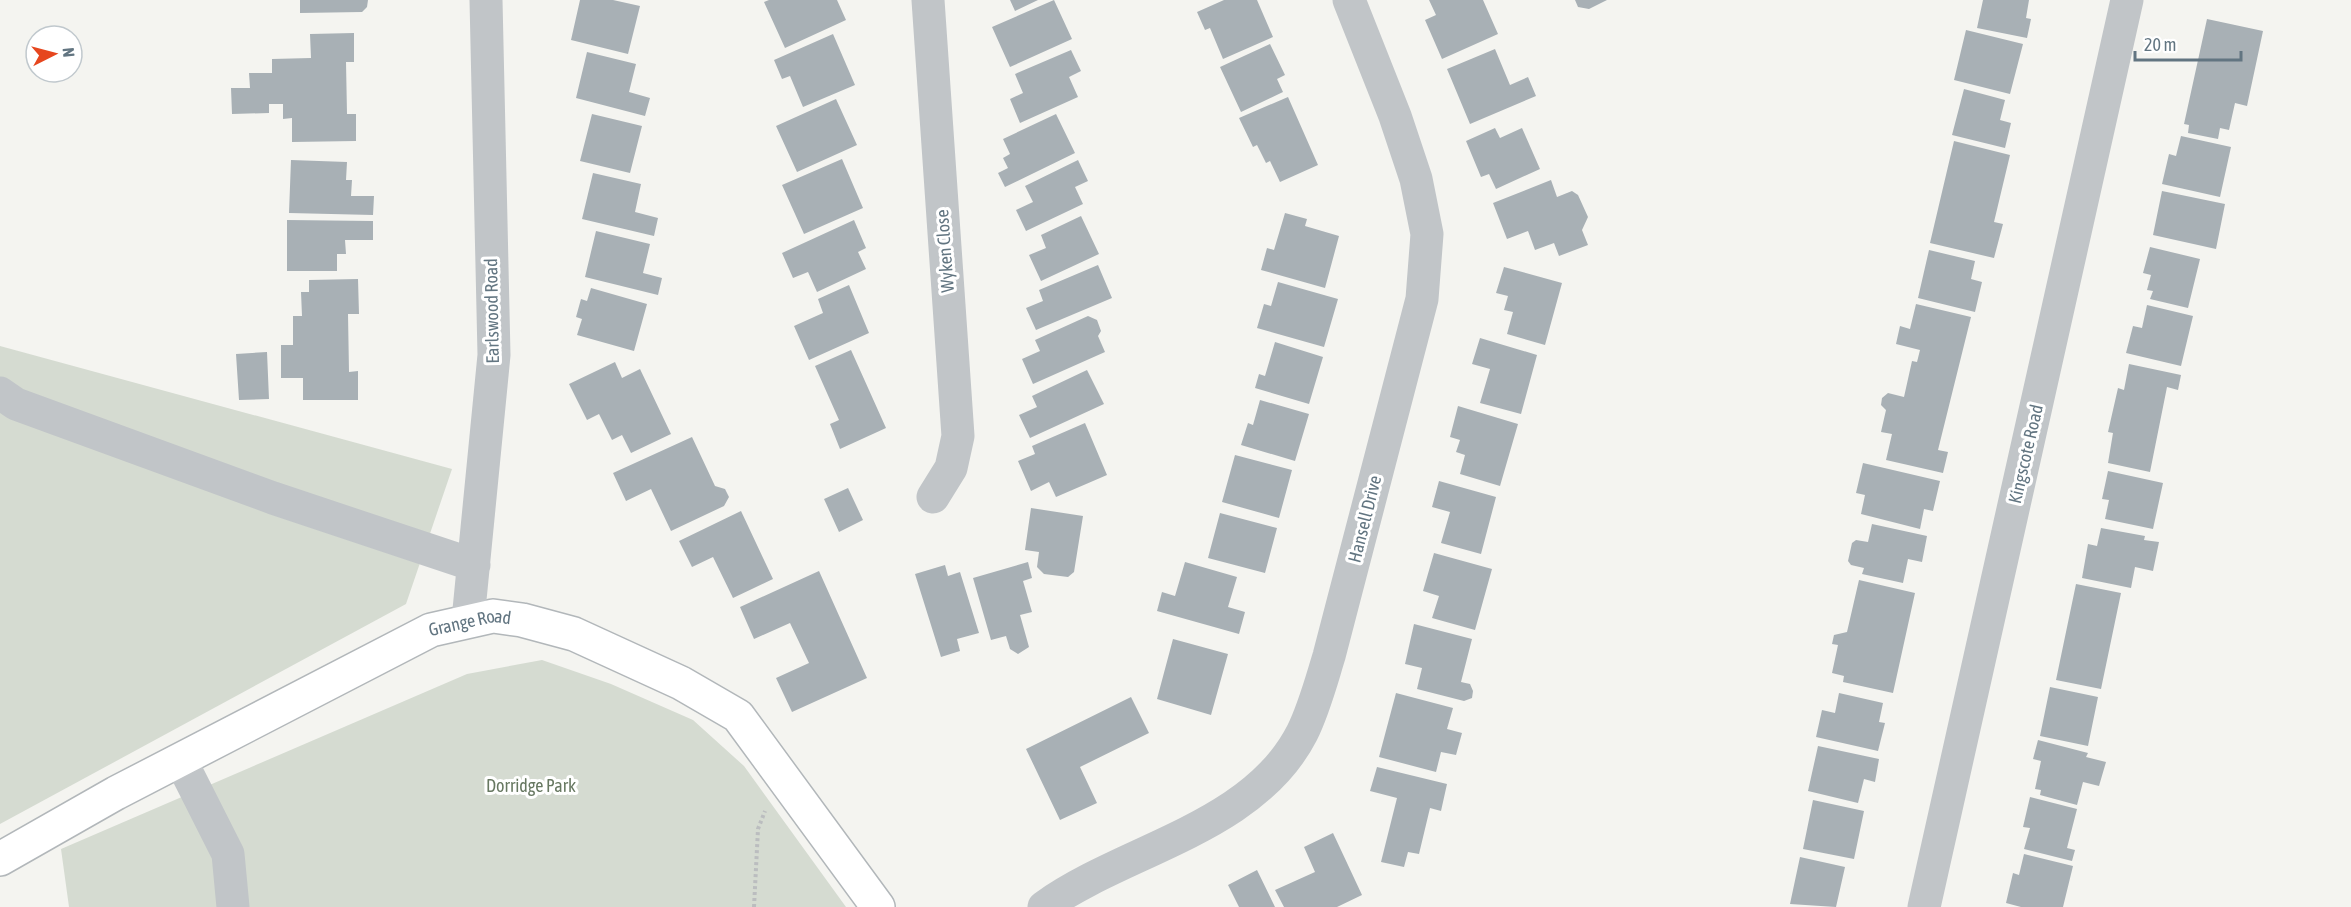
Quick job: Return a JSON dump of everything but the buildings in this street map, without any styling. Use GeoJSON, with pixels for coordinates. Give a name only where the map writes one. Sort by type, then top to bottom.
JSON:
{"type":"FeatureCollection","features":[{"type":"Feature","properties":{"kind":"main road","name":"Grange Road"},"geometry":{"type":"LineString","coordinates":[[0,859],[116,793],[431,630],[493,616],[522,620],[574,634],[681,682],[738,716],[878,907]]}},
{"type":"Feature","properties":{"kind":"street","name":"Earlswood Road"},"geometry":{"type":"LineString","coordinates":[[468,620],[494,355],[486,0]]}},
{"type":"Feature","properties":{"kind":"street","name":"Wyken Close"},"geometry":{"type":"LineString","coordinates":[[928,0],[958,436],[951,468],[933,497]]}},
{"type":"Feature","properties":{"kind":"street","name":"Hansell Drive"},"geometry":{"type":"LineString","coordinates":[[1044,907],[1236,807],[1290,751],[1311,711],[1329,656],[1422,299],[1427,234],[1416,180],[1395,116],[1349,0]]}},
{"type":"Feature","properties":{"kind":"street","name":"Kingscote Road"},"geometry":{"type":"LineString","coordinates":[[1924,907],[2127,0]]}},
{"type":"Feature","properties":{"kind":"street"},"geometry":{"type":"LineString","coordinates":[[0,393],[16,404],[261,494],[474,565]]}},
{"type":"Feature","properties":{"kind":"street"},"geometry":{"type":"LineString","coordinates":[[181,761],[228,854],[233,907]]}},
{"type":"Feature","properties":{"kind":"path"},"geometry":{"type":"LineString","coordinates":[[754,907],[758,829],[781,775]]}},
{"type":"Feature","properties":{"kind":"green space"},"geometry":{"type":"Polygon","coordinates":[[[0,346],[452,469],[406,604],[0,824],[0,346]]]}},
{"type":"Feature","properties":{"kind":"green space","name":"Dorridge Park"},"geometry":{"type":"Polygon","coordinates":[[[542,660],[611,684],[693,720],[744,766],[846,907],[69,907],[61,849],[467,674],[542,660]]]}}]}
